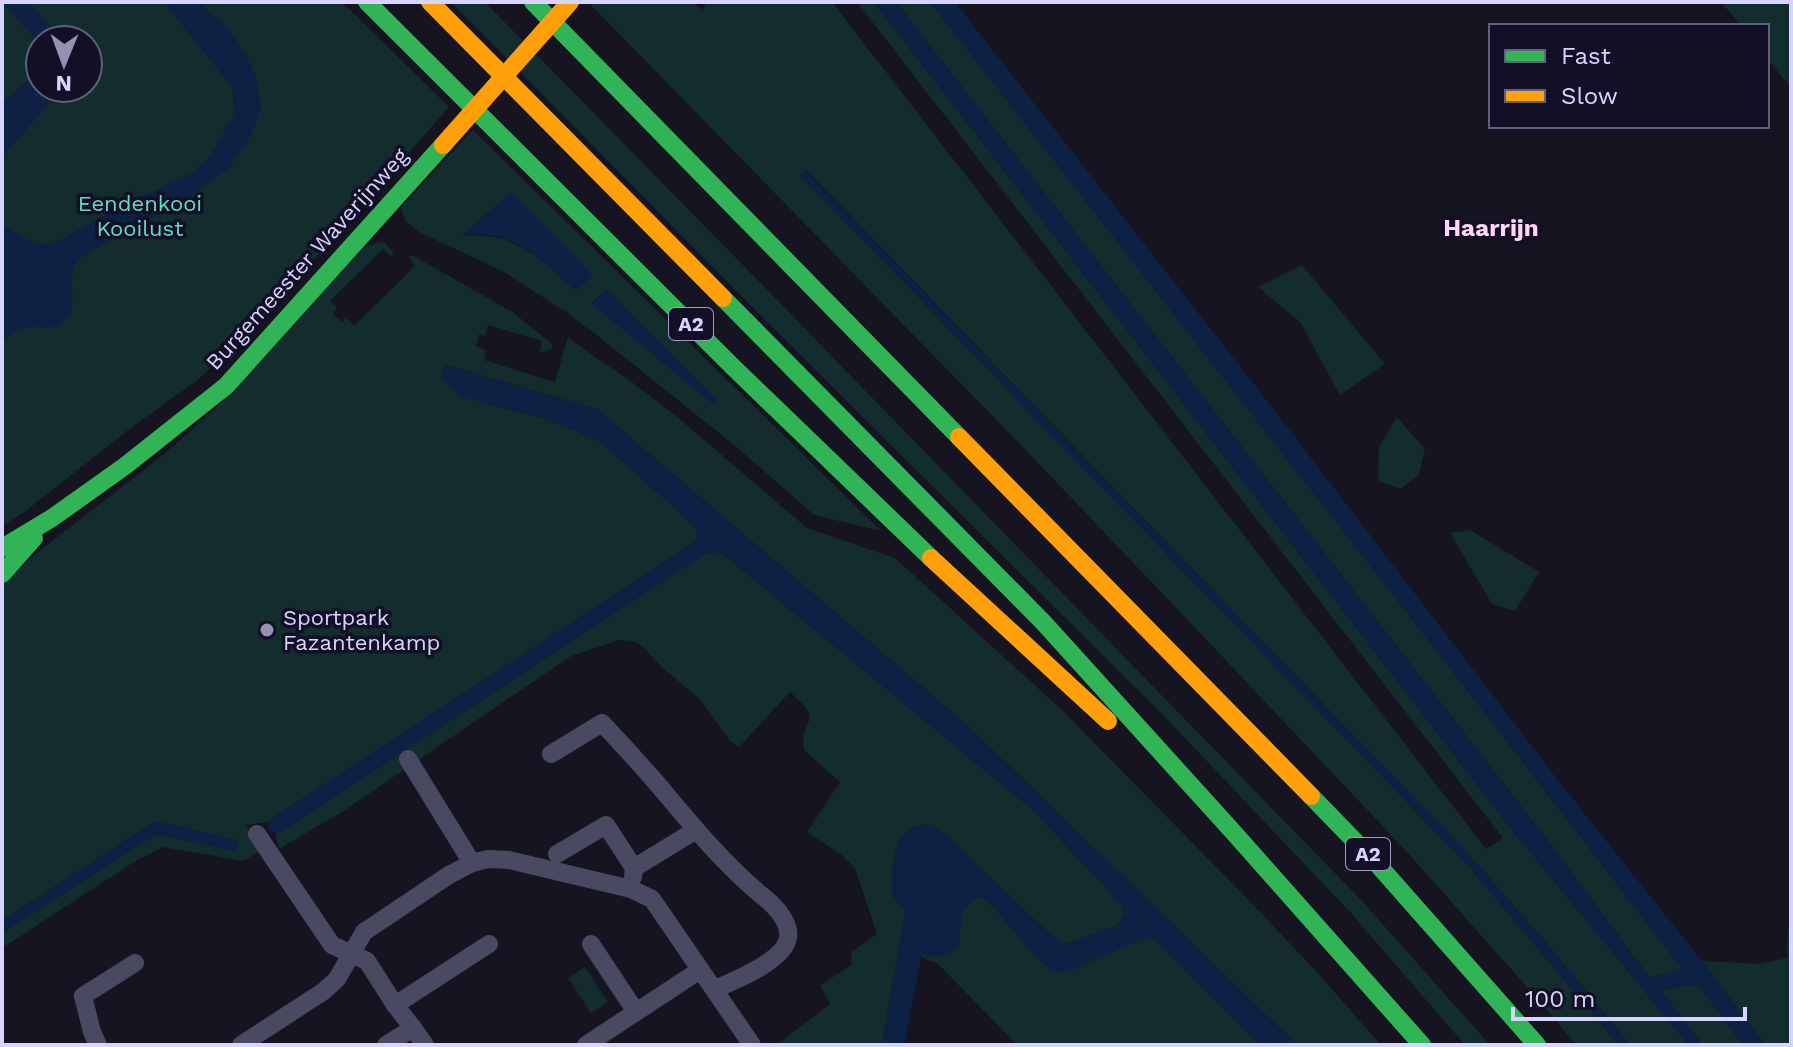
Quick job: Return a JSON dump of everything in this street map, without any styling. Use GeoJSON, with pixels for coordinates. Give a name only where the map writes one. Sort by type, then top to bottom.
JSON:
{"type":"FeatureCollection","features":[{"type":"Feature","properties":{"kind":"main road","name":"A2"},"geometry":{"type":"LineString","coordinates":[[367,2],[854,483],[1021,642],[1235,834]]}},
{"type":"Feature","properties":{"kind":"main road","name":"A2"},"geometry":{"type":"LineString","coordinates":[[430,2],[1043,622],[1422,1045]]}},
{"type":"Feature","properties":{"kind":"main road","name":"A2"},"geometry":{"type":"LineString","coordinates":[[533,2],[1310,794],[1379,866],[1537,1045]]}},
{"type":"Feature","properties":{"kind":"main road","name":"Burgemeester Waverijnweg"},"geometry":{"type":"LineString","coordinates":[[2,548],[52,518],[125,466],[226,386],[570,2]]}},
{"type":"Feature","properties":{"kind":"main road","name":"Burgemeester Waverijnweg"},"geometry":{"type":"LineString","coordinates":[[2,574],[52,518]]}},
{"type":"Feature","properties":{"kind":"street"},"geometry":{"type":"LineString","coordinates":[[551,754],[602,723],[696,830],[741,878],[768,900],[787,925],[788,939],[782,950],[755,971],[715,989]]}},
{"type":"Feature","properties":{"kind":"street"},"geometry":{"type":"LineString","coordinates":[[408,759],[472,863]]}},
{"type":"Feature","properties":{"kind":"street"},"geometry":{"type":"LineString","coordinates":[[557,854],[606,825],[634,868],[631,889]]}},
{"type":"Feature","properties":{"kind":"street"},"geometry":{"type":"LineString","coordinates":[[634,868],[696,830]]}},
{"type":"Feature","properties":{"kind":"street"},"geometry":{"type":"LineString","coordinates":[[257,834],[332,945],[367,961],[425,1045]]}},
{"type":"Feature","properties":{"kind":"street"},"geometry":{"type":"LineString","coordinates":[[241,1045],[324,991],[337,979],[364,932],[449,875],[488,859],[509,860],[631,889],[652,899],[752,1045]]}},
{"type":"Feature","properties":{"kind":"street"},"geometry":{"type":"LineString","coordinates":[[395,1005],[489,944]]}},
{"type":"Feature","properties":{"kind":"street"},"geometry":{"type":"LineString","coordinates":[[591,944],[636,1012]]}},
{"type":"Feature","properties":{"kind":"street"},"geometry":{"type":"LineString","coordinates":[[98,1045],[83,996],[135,963]]}},
{"type":"Feature","properties":{"kind":"street"},"geometry":{"type":"LineString","coordinates":[[586,1045],[700,970]]}},
{"type":"Feature","properties":{"kind":"street"},"geometry":{"type":"LineString","coordinates":[[386,1045],[413,1028]]}},
{"type":"Feature","properties":{"kind":"green space","name":"Eendenkooi Kooilust"},"geometry":{"type":"Polygon","coordinates":[[[2,2],[164,2],[231,85],[235,107],[254,128],[261,107],[257,81],[197,2],[342,2],[449,107],[261,320],[199,379],[128,430],[26,511],[2,526],[2,2]]]}},
{"type":"Feature","properties":{"kind":"green space"},"geometry":{"type":"Polygon","coordinates":[[[451,2],[485,2],[1363,902],[1490,1045],[1465,1045],[1350,912],[1163,715],[766,321],[451,2]]]}},
{"type":"Feature","properties":{"kind":"green space"},"geometry":{"type":"Polygon","coordinates":[[[588,2],[694,2],[702,10],[708,2],[832,2],[1486,849],[1503,838],[857,2],[874,2],[1509,826],[1689,1045],[1630,1045],[1472,858],[807,171],[800,175],[1466,863],[1619,1045],[1576,1045],[1407,852],[1182,614],[588,2]]]}},
{"type":"Feature","properties":{"kind":"green space"},"geometry":{"type":"Polygon","coordinates":[[[896,2],[932,2],[1683,970],[1650,978],[1552,846],[896,2]]]}},
{"type":"Feature","properties":{"kind":"green space"},"geometry":{"type":"Polygon","coordinates":[[[1721,2],[1791,2],[1791,88],[1769,60],[1769,24],[1739,24],[1721,2]]]}},
{"type":"Feature","properties":{"kind":"green space"},"geometry":{"type":"Polygon","coordinates":[[[473,130],[881,531],[814,515],[739,449],[566,312],[504,272],[419,232],[405,221],[401,207],[473,130]],[[511,193],[463,236],[499,238],[532,254],[511,193]],[[607,289],[592,303],[716,402],[717,400],[607,289]]]}},
{"type":"Feature","properties":{"kind":"green space"},"geometry":{"type":"Polygon","coordinates":[[[385,243],[393,255],[383,249],[330,301],[337,308],[333,314],[342,322],[346,318],[354,326],[415,266],[408,257],[412,255],[514,313],[552,344],[548,351],[540,352],[542,341],[488,325],[485,336],[479,334],[476,346],[486,350],[484,360],[555,382],[568,337],[676,416],[807,528],[895,558],[1064,712],[1267,919],[1381,1045],[1297,1045],[969,727],[597,409],[446,365],[488,404],[546,419],[598,440],[698,531],[697,541],[267,822],[246,825],[262,850],[243,861],[163,847],[134,862],[2,948],[2,933],[156,834],[235,851],[155,821],[2,921],[2,585],[38,552],[163,455],[212,412],[364,247],[385,243]]]}},
{"type":"Feature","properties":{"kind":"green space"},"geometry":{"type":"Polygon","coordinates":[[[1302,265],[1385,364],[1340,395],[1300,322],[1258,287],[1302,265]]]}},
{"type":"Feature","properties":{"kind":"green space"},"geometry":{"type":"Polygon","coordinates":[[[1397,417],[1425,449],[1419,474],[1401,489],[1378,481],[1379,447],[1397,417]]]}},
{"type":"Feature","properties":{"kind":"green space"},"geometry":{"type":"Polygon","coordinates":[[[1470,530],[1539,572],[1515,611],[1492,604],[1450,533],[1470,530]]]}},
{"type":"Feature","properties":{"kind":"green space"},"geometry":{"type":"Polygon","coordinates":[[[717,552],[1032,809],[1120,903],[1125,913],[1117,926],[1070,943],[1057,941],[954,843],[911,828],[901,837],[893,866],[894,896],[905,912],[882,1045],[776,1045],[830,1004],[820,986],[852,964],[851,952],[877,934],[855,868],[842,855],[807,832],[840,782],[804,750],[803,739],[809,716],[801,702],[790,692],[739,747],[730,741],[700,699],[633,641],[619,640],[571,656],[345,810],[279,849],[275,833],[706,553],[717,552]]]}},
{"type":"Feature","properties":{"kind":"green space"},"geometry":{"type":"Polygon","coordinates":[[[981,896],[1051,970],[1066,971],[1142,939],[1156,940],[1260,1045],[1017,1045],[938,964],[921,957],[922,953],[946,954],[959,945],[965,910],[968,904],[981,896]]]}},
{"type":"Feature","properties":{"kind":"green space"},"geometry":{"type":"Polygon","coordinates":[[[1791,923],[1791,1045],[1765,1045],[1702,961],[1759,964],[1787,958],[1791,923]]]}},
{"type":"Feature","properties":{"kind":"green space"},"geometry":{"type":"Polygon","coordinates":[[[585,967],[608,1002],[591,1013],[568,978],[585,967]]]}},
{"type":"Feature","properties":{"kind":"green space"},"geometry":{"type":"Polygon","coordinates":[[[1698,984],[1743,1045],[1703,1045],[1660,990],[1698,984]]]}},
{"type":"Feature","properties":{"kind":"water"},"geometry":{"type":"Polygon","coordinates":[[[2,2],[28,2],[49,24],[24,26],[2,2]]]}},
{"type":"Feature","properties":{"kind":"water"},"geometry":{"type":"Polygon","coordinates":[[[164,2],[197,2],[222,22],[237,41],[257,81],[261,107],[252,134],[229,168],[202,188],[83,256],[73,273],[71,312],[61,324],[23,328],[2,341],[2,225],[34,243],[57,242],[131,201],[191,174],[216,147],[235,112],[231,85],[164,2]]]}},
{"type":"Feature","properties":{"kind":"water"},"geometry":{"type":"Polygon","coordinates":[[[874,2],[896,2],[1552,846],[1649,977],[1683,970],[930,2],[955,2],[1765,1045],[1743,1045],[1698,984],[1661,990],[1703,1045],[1689,1045],[1509,826],[874,2]]]}},
{"type":"Feature","properties":{"kind":"water"},"geometry":{"type":"Polygon","coordinates":[[[24,84],[24,104],[49,104],[2,161],[2,102],[24,84]]]}},
{"type":"Feature","properties":{"kind":"water"},"geometry":{"type":"Polygon","coordinates":[[[806,171],[1472,858],[1630,1045],[1619,1045],[1466,863],[800,175],[806,171]]]}},
{"type":"Feature","properties":{"kind":"water"},"geometry":{"type":"Polygon","coordinates":[[[511,192],[593,275],[576,291],[515,243],[494,236],[461,236],[511,192]]]}},
{"type":"Feature","properties":{"kind":"water"},"geometry":{"type":"Polygon","coordinates":[[[607,289],[718,400],[714,405],[592,304],[607,289]]]}},
{"type":"Feature","properties":{"kind":"water"},"geometry":{"type":"Polygon","coordinates":[[[445,365],[597,409],[969,727],[1297,1045],[1260,1045],[1156,940],[1142,939],[1066,972],[1051,970],[981,896],[970,902],[964,911],[957,948],[952,954],[939,956],[922,953],[904,1045],[882,1045],[905,912],[893,891],[893,867],[899,842],[912,828],[930,826],[945,834],[1062,943],[1117,926],[1125,913],[1120,903],[1032,809],[722,553],[706,553],[279,833],[272,832],[268,827],[269,821],[697,540],[698,531],[598,440],[546,419],[459,396],[440,377],[445,365]]]}},
{"type":"Feature","properties":{"kind":"water"},"geometry":{"type":"Polygon","coordinates":[[[155,821],[238,840],[239,846],[235,851],[156,834],[2,933],[2,921],[155,821]]]}},
{"type":"Feature","properties":{"kind":"traffic: fast"},"geometry":{"type":"LineString","coordinates":[[367,2],[733,367],[931,558]]}},
{"type":"Feature","properties":{"kind":"traffic: fast"},"geometry":{"type":"LineString","coordinates":[[533,2],[959,437]]}},
{"type":"Feature","properties":{"kind":"traffic: fast"},"geometry":{"type":"LineString","coordinates":[[2,548],[52,518],[125,466],[226,386],[443,145]]}},
{"type":"Feature","properties":{"kind":"traffic: fast"},"geometry":{"type":"LineString","coordinates":[[723,298],[1043,622],[1422,1045]]}},
{"type":"Feature","properties":{"kind":"traffic: fast"},"geometry":{"type":"LineString","coordinates":[[2,574],[34,538]]}},
{"type":"Feature","properties":{"kind":"traffic: fast"},"geometry":{"type":"LineString","coordinates":[[1311,796],[1379,866],[1537,1045]]}},
{"type":"Feature","properties":{"kind":"traffic: slow"},"geometry":{"type":"LineString","coordinates":[[430,2],[723,298]]}},
{"type":"Feature","properties":{"kind":"traffic: slow"},"geometry":{"type":"LineString","coordinates":[[443,145],[570,2]]}},
{"type":"Feature","properties":{"kind":"traffic: slow"},"geometry":{"type":"LineString","coordinates":[[959,437],[1311,796]]}},
{"type":"Feature","properties":{"kind":"traffic: slow"},"geometry":{"type":"LineString","coordinates":[[931,558],[1108,721]]}},
{"type":"Feature","properties":{"kind":"place","name":"Sportpark Fazantenkamp"},"geometry":{"type":"Point","coordinates":[267,630]}},
{"type":"Feature","properties":{"kind":"district","name":"Haarrijn"},"geometry":{"type":"Point","coordinates":[1491,228]}}]}
